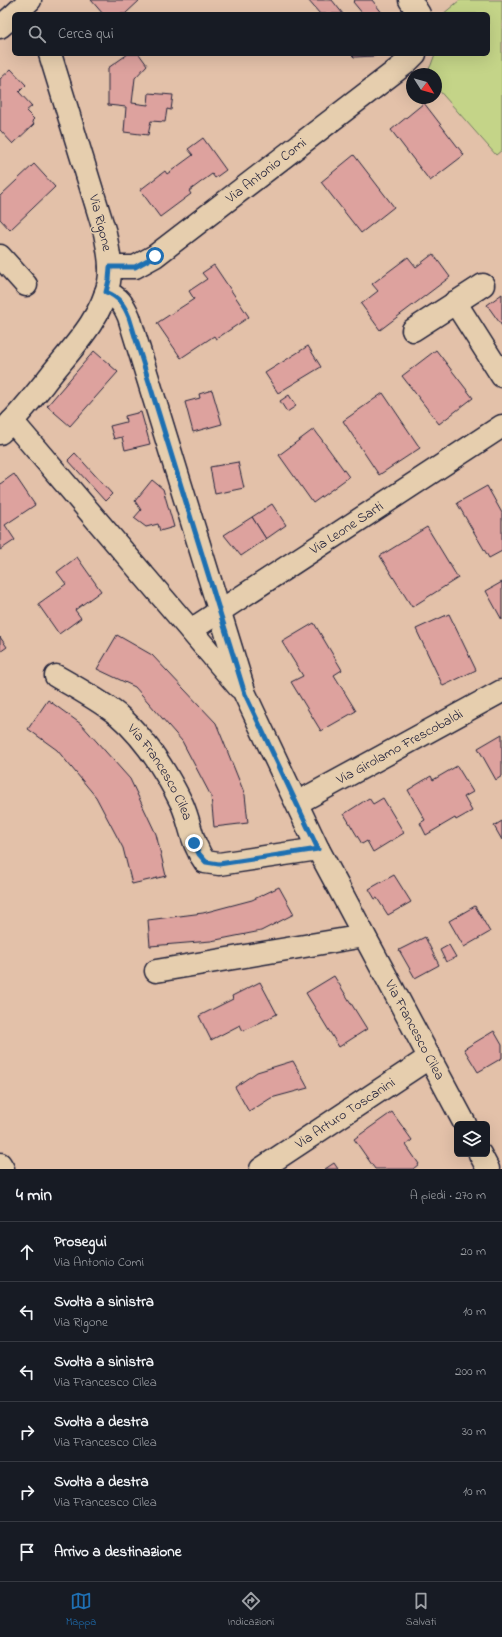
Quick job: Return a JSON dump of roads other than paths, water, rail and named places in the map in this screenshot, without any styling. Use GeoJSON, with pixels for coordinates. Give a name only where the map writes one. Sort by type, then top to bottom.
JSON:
{"type":"FeatureCollection","features":[{"type":"Feature","properties":{"kind":"street"},"geometry":{"type":"LineString","coordinates":[[16,12],[30,0]]}},
{"type":"Feature","properties":{"kind":"street"},"geometry":{"type":"LineString","coordinates":[[34,0],[37,12]]}},
{"type":"Feature","properties":{"kind":"street"},"geometry":{"type":"LineString","coordinates":[[410,0],[418,12]]}},
{"type":"Feature","properties":{"kind":"street"},"geometry":{"type":"LineString","coordinates":[[0,27],[12,16]]}},
{"type":"Feature","properties":{"kind":"street","name":"Via Rigone"},"geometry":{"type":"LineString","coordinates":[[6,427],[86,332],[96,317],[109,280],[110,267],[105,233],[51,56]]}},
{"type":"Feature","properties":{"kind":"street","name":"Via Antonio Comi"},"geometry":{"type":"LineString","coordinates":[[110,267],[135,267],[155,256],[406,63],[413,56]]}},
{"type":"Feature","properties":{"kind":"street"},"geometry":{"type":"LineString","coordinates":[[0,256],[26,285]]}},
{"type":"Feature","properties":{"kind":"street"},"geometry":{"type":"LineString","coordinates":[[413,330],[483,284]]}},
{"type":"Feature","properties":{"kind":"street","name":"Via Francesco Cilea"},"geometry":{"type":"LineString","coordinates":[[106,292],[114,295],[120,300],[127,312],[245,694],[318,849],[463,1121]]}},
{"type":"Feature","properties":{"kind":"street"},"geometry":{"type":"LineString","coordinates":[[456,302],[502,376]]}},
{"type":"Feature","properties":{"kind":"street","name":"Via Leone Sarti"},"geometry":{"type":"LineString","coordinates":[[191,630],[502,426]]}},
{"type":"Feature","properties":{"kind":"street","name":"Via Francesco Cilea"},"geometry":{"type":"LineString","coordinates":[[6,427],[191,630],[245,694]]}},
{"type":"Feature","properties":{"kind":"street","name":"Via Francesco Cilea"},"geometry":{"type":"LineString","coordinates":[[56,676],[94,698],[119,716],[145,743],[170,781],[183,807],[194,843],[199,854],[206,862],[219,864],[318,849]]}},
{"type":"Feature","properties":{"kind":"street","name":"Via Girolamo Frescobaldi"},"geometry":{"type":"LineString","coordinates":[[297,803],[502,691]]}},
{"type":"Feature","properties":{"kind":"street"},"geometry":{"type":"LineString","coordinates":[[156,972],[364,936]]}},
{"type":"Feature","properties":{"kind":"street","name":"Via Arturo Toscanini"},"geometry":{"type":"LineString","coordinates":[[261,1169],[430,1057]]}},
{"type":"Feature","properties":{"kind":"street"},"geometry":{"type":"LineString","coordinates":[[482,1157],[488,1169]]}},
{"type":"Feature","properties":{"kind":"street"},"geometry":{"type":"LineString","coordinates":[[0,1164],[3,1169]]}}]}
